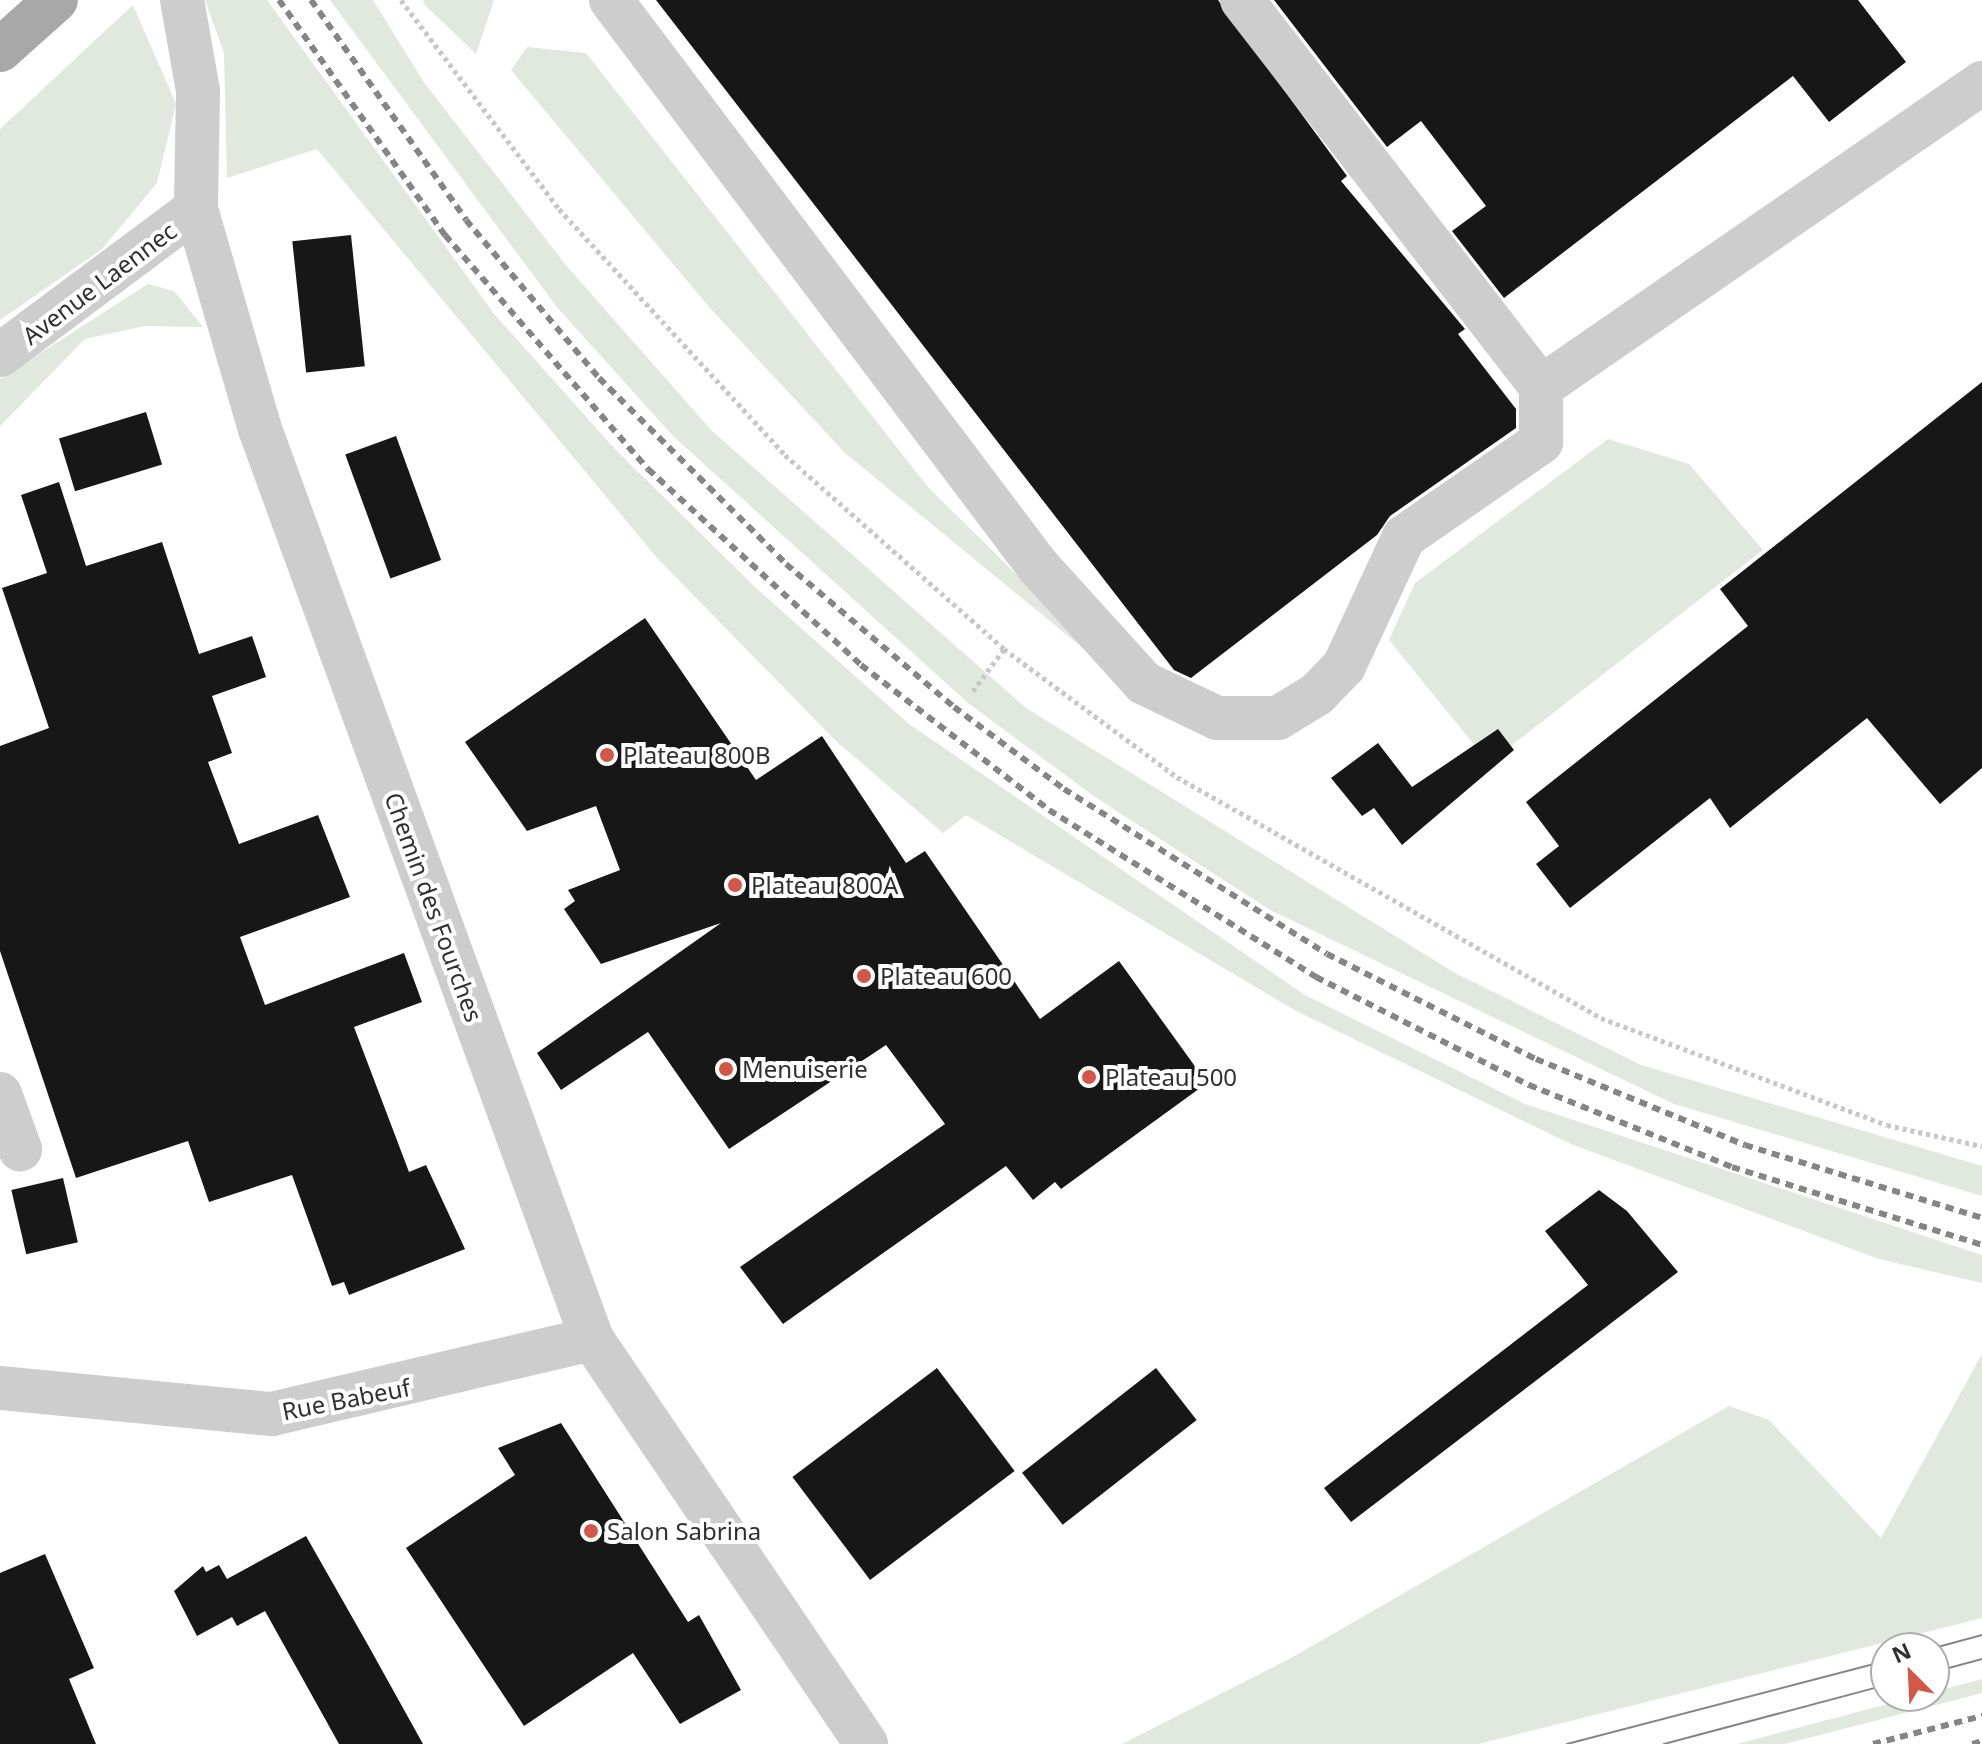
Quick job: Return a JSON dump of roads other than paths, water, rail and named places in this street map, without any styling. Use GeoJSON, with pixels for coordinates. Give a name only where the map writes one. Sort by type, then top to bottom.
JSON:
{"type":"FeatureCollection","features":[{"type":"Feature","properties":{"kind":"main road"},"geometry":{"type":"LineString","coordinates":[[0,50],[56,0]]}},
{"type":"Feature","properties":{"kind":"street","name":"Chemin des Fourches"},"geometry":{"type":"LineString","coordinates":[[182,0],[198,91],[196,209],[260,429],[592,1339],[866,1744]]}},
{"type":"Feature","properties":{"kind":"street"},"geometry":{"type":"LineString","coordinates":[[611,0],[1037,565],[1144,683],[1217,718],[1278,718],[1317,694],[1344,666],[1404,537],[1541,442],[1541,387],[1242,0]]}},
{"type":"Feature","properties":{"kind":"street"},"geometry":{"type":"LineString","coordinates":[[1541,387],[1982,83]]}},
{"type":"Feature","properties":{"kind":"street","name":"Avenue Laennec"},"geometry":{"type":"LineString","coordinates":[[0,355],[196,209]]}},
{"type":"Feature","properties":{"kind":"street"},"geometry":{"type":"LineString","coordinates":[[0,1094],[20,1149]]}},
{"type":"Feature","properties":{"kind":"street","name":"Rue Babeuf"},"geometry":{"type":"LineString","coordinates":[[0,1388],[272,1414],[592,1339]]}},
{"type":"Feature","properties":{"kind":"tram line"},"geometry":{"type":"LineString","coordinates":[[1950,1644],[1982,1635]]}},
{"type":"Feature","properties":{"kind":"tram line"},"geometry":{"type":"LineString","coordinates":[[1950,1668],[1982,1659]]}},
{"type":"Feature","properties":{"kind":"tram line"},"geometry":{"type":"LineString","coordinates":[[1567,1744],[1870,1665]]}},
{"type":"Feature","properties":{"kind":"tram line"},"geometry":{"type":"LineString","coordinates":[[1664,1744],[1870,1689]]}},
{"type":"Feature","properties":{"kind":"railway"},"geometry":{"type":"LineString","coordinates":[[279,0],[445,235],[648,469],[861,665],[1049,810],[1316,977],[1529,1085],[1732,1167],[1982,1245]]}},
{"type":"Feature","properties":{"kind":"railway"},"geometry":{"type":"LineString","coordinates":[[311,0],[466,220],[599,378],[786,564],[954,707],[1064,789],[1327,954],[1536,1059],[1745,1145],[1982,1218]]}},
{"type":"Feature","properties":{"kind":"railway"},"geometry":{"type":"LineString","coordinates":[[1873,1744],[1982,1716]]}},
{"type":"Feature","properties":{"kind":"railway"},"geometry":{"type":"LineString","coordinates":[[1972,1744],[1982,1741]]}},
{"type":"Feature","properties":{"kind":"place","name":"Plateau 800B"},"geometry":{"type":"Point","coordinates":[607,755]}},
{"type":"Feature","properties":{"kind":"place","name":"Plateau 800A"},"geometry":{"type":"Point","coordinates":[735,885]}},
{"type":"Feature","properties":{"kind":"place","name":"Plateau 600"},"geometry":{"type":"Point","coordinates":[864,976]}},
{"type":"Feature","properties":{"kind":"place","name":"Menuiserie"},"geometry":{"type":"Point","coordinates":[726,1069]}},
{"type":"Feature","properties":{"kind":"place","name":"Plateau 500"},"geometry":{"type":"Point","coordinates":[1089,1077]}},
{"type":"Feature","properties":{"kind":"place","name":"Salon Sabrina"},"geometry":{"type":"Point","coordinates":[591,1531]}}]}
